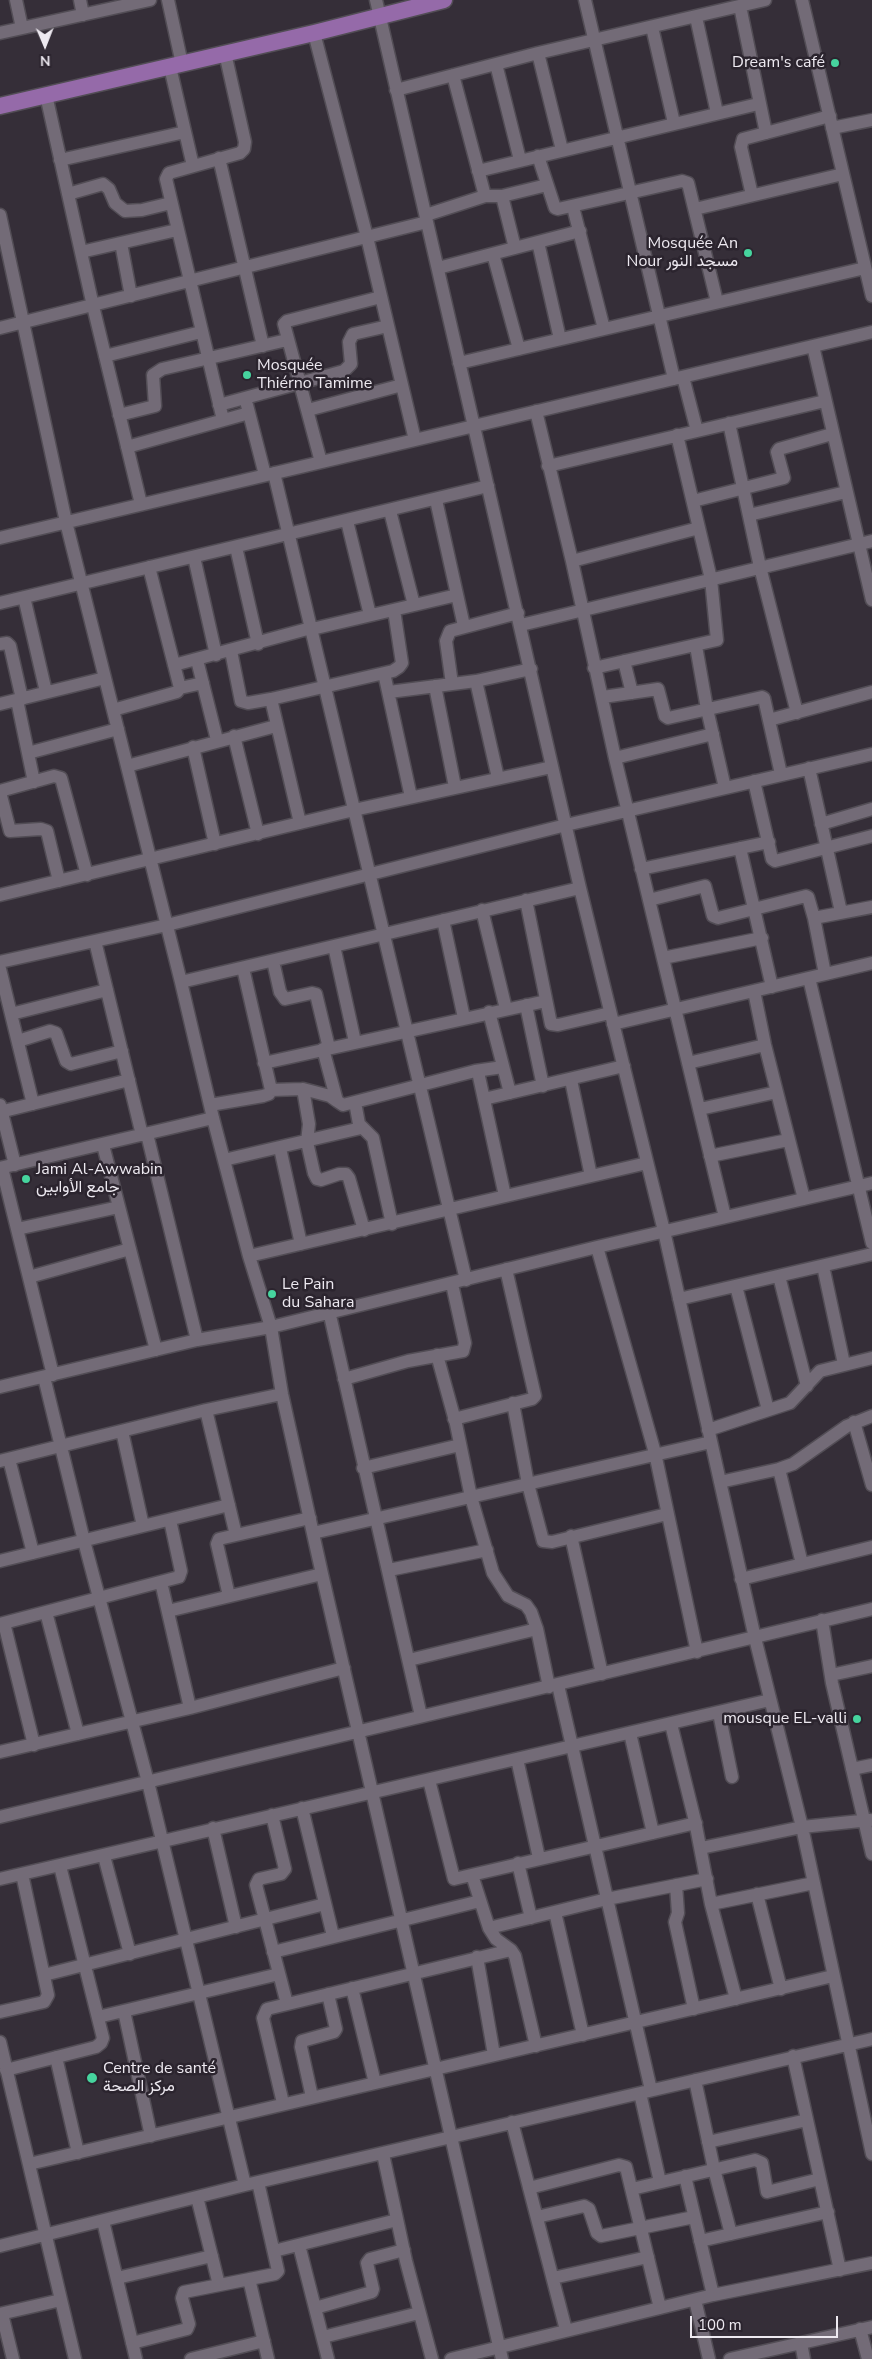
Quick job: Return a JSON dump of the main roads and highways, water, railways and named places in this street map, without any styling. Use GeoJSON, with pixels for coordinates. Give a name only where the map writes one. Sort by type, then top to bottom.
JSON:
{"type":"FeatureCollection","features":[{"type":"Feature","properties":{"kind":"main road"},"geometry":{"type":"LineString","coordinates":[[0,106],[314,32],[378,8],[443,0]]}},
{"type":"Feature","properties":{"kind":"place","name":"Dream's café"},"geometry":{"type":"Point","coordinates":[835,63]}},
{"type":"Feature","properties":{"kind":"place","name":"Mosquée An Nour مسجد النور"},"geometry":{"type":"Point","coordinates":[748,253]}},
{"type":"Feature","properties":{"kind":"place","name":"Mosquée Thiérno Tamime"},"geometry":{"type":"Point","coordinates":[247,375]}},
{"type":"Feature","properties":{"kind":"place","name":"Jami Al-Awwabin جامع الأوابين"},"geometry":{"type":"Point","coordinates":[26,1179]}},
{"type":"Feature","properties":{"kind":"place","name":"Le Pain du Sahara"},"geometry":{"type":"Point","coordinates":[272,1294]}},
{"type":"Feature","properties":{"kind":"place","name":"mousque EL-valli"},"geometry":{"type":"Point","coordinates":[857,1719]}},
{"type":"Feature","properties":{"kind":"place","name":"Centre de santé مركز الصحة"},"geometry":{"type":"Point","coordinates":[92,2078]}}]}
